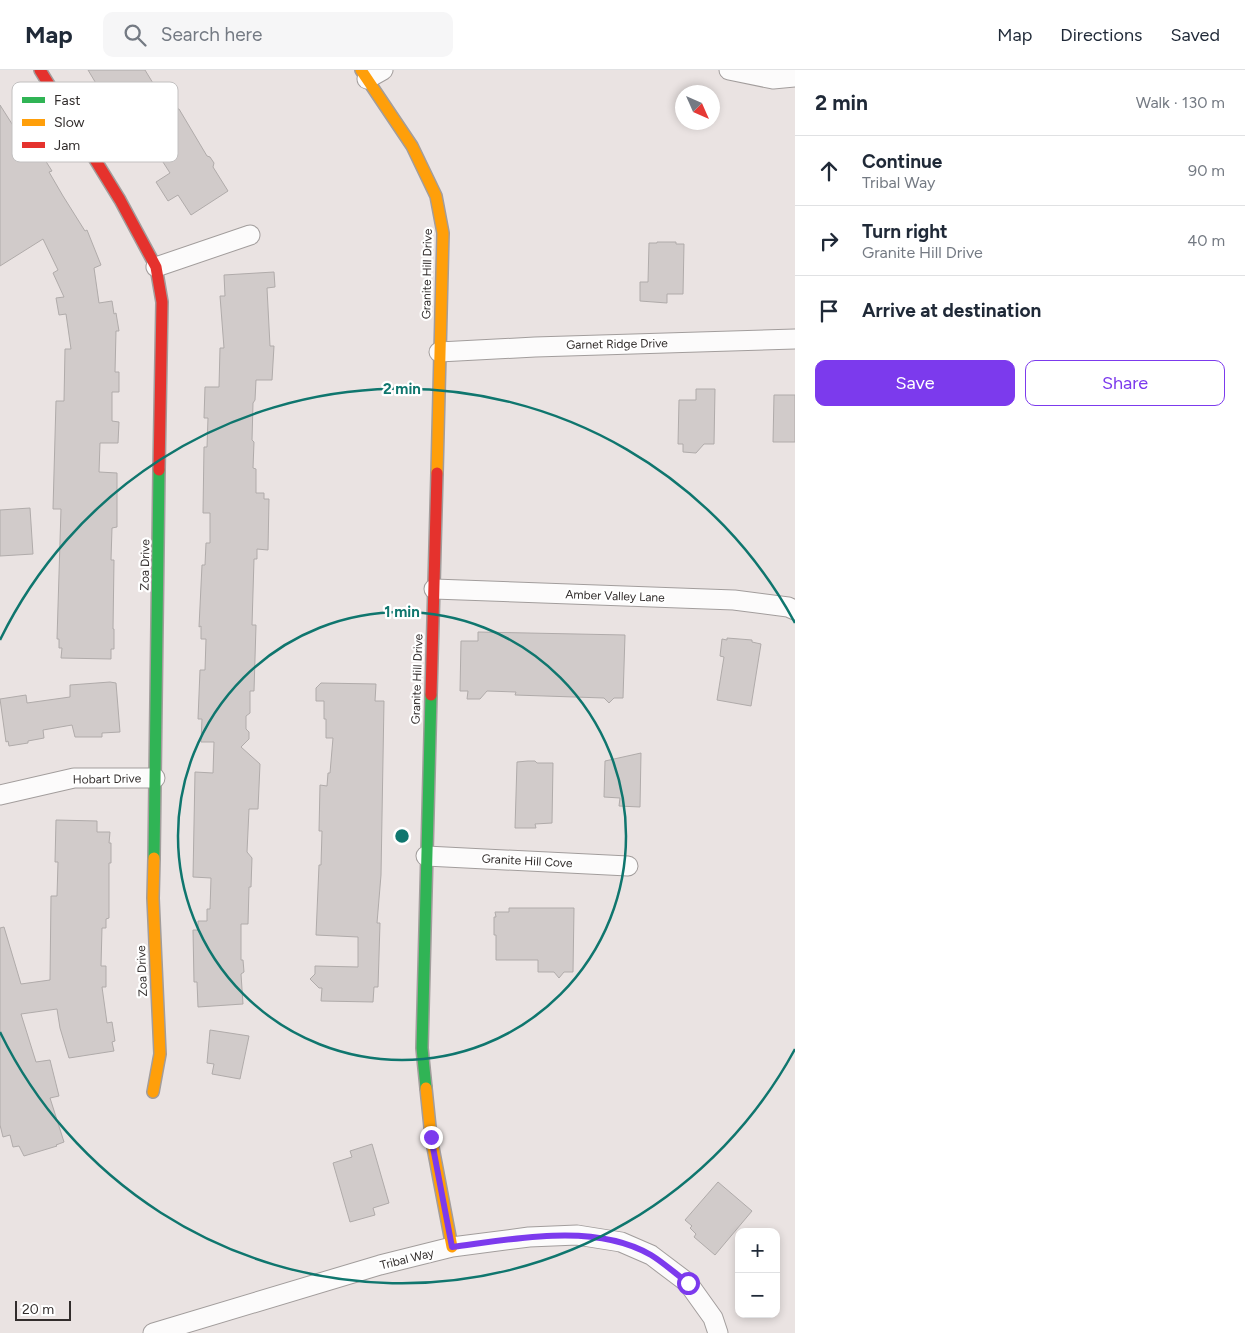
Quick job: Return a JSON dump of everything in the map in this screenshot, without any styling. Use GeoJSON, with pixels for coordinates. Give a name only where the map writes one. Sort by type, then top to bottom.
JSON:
{"type":"FeatureCollection","features":[{"type":"Feature","properties":{"kind":"street","name":"Zoa Drive"},"geometry":{"type":"LineString","coordinates":[[40,70],[47,82]]}},
{"type":"Feature","properties":{"kind":"street"},"geometry":{"type":"LineString","coordinates":[[729,70],[773,79],[795,77]]}},
{"type":"Feature","properties":{"kind":"street","name":"Granite Hill Drive"},"geometry":{"type":"LineString","coordinates":[[370,73],[412,146],[436,196],[443,233],[422,1048],[431,1137],[452,1247]]}},
{"type":"Feature","properties":{"kind":"street","name":"Zoa Drive"},"geometry":{"type":"LineString","coordinates":[[97,162],[120,200],[156,267],[162,302],[154,898],[160,1054],[153,1092]]}},
{"type":"Feature","properties":{"kind":"street"},"geometry":{"type":"LineString","coordinates":[[156,267],[250,235]]}},
{"type":"Feature","properties":{"kind":"street","name":"Garnet Ridge Drive"},"geometry":{"type":"LineString","coordinates":[[439,352],[535,346],[795,339]]}},
{"type":"Feature","properties":{"kind":"street","name":"Amber Valley Lane"},"geometry":{"type":"LineString","coordinates":[[434,588],[734,600],[788,607],[795,610]]}},
{"type":"Feature","properties":{"kind":"street","name":"Hobart Drive"},"geometry":{"type":"LineString","coordinates":[[0,795],[74,778],[155,778]]}},
{"type":"Feature","properties":{"kind":"street","name":"Granite Hill Cove"},"geometry":{"type":"LineString","coordinates":[[426,856],[628,866]]}},
{"type":"Feature","properties":{"kind":"street","name":"Tribal Way"},"geometry":{"type":"LineString","coordinates":[[153,1333],[380,1265],[452,1247],[529,1237],[577,1236],[621,1242],[651,1255],[688,1283],[713,1318],[718,1333]]}},
{"type":"Feature","properties":{"kind":"building"},"geometry":{"type":"Polygon","coordinates":[[[88,70],[145,70],[152,82],[95,82],[88,70]]]}},
{"type":"Feature","properties":{"kind":"building"},"geometry":{"type":"Polygon","coordinates":[[[0,105],[12,124],[12,162],[46,162],[52,171],[49,172],[63,196],[85,231],[87,230],[101,265],[94,268],[99,303],[112,301],[114,314],[116,313],[119,331],[116,331],[115,372],[119,372],[119,392],[112,392],[112,421],[119,422],[118,443],[100,443],[99,472],[117,473],[117,527],[112,528],[111,560],[114,560],[114,649],[111,649],[111,659],[61,658],[62,648],[59,648],[59,639],[57,639],[61,509],[53,509],[56,401],[64,401],[65,349],[71,349],[66,314],[59,315],[56,298],[64,297],[53,273],[58,270],[43,239],[0,266],[0,105]]]}},
{"type":"Feature","properties":{"kind":"building"},"geometry":{"type":"Polygon","coordinates":[[[178,109],[207,156],[214,163],[213,167],[228,191],[191,215],[178,195],[168,201],[156,182],[170,173],[163,162],[178,162],[178,109]]]}},
{"type":"Feature","properties":{"kind":"building"},"geometry":{"type":"Polygon","coordinates":[[[649,243],[684,244],[683,294],[667,294],[667,303],[640,301],[640,282],[648,282],[649,243]]]}},
{"type":"Feature","properties":{"kind":"building"},"geometry":{"type":"Polygon","coordinates":[[[274,272],[275,287],[267,288],[270,346],[274,346],[272,380],[256,380],[255,400],[253,403],[252,440],[254,442],[253,468],[256,469],[256,493],[264,493],[264,499],[269,499],[268,550],[257,549],[257,559],[254,559],[252,625],[256,625],[254,691],[250,691],[250,713],[246,716],[246,729],[249,732],[249,739],[241,747],[260,764],[258,809],[249,809],[247,852],[252,858],[248,924],[241,924],[241,960],[243,960],[244,972],[241,974],[243,1004],[198,1007],[197,982],[194,982],[193,930],[198,930],[198,921],[207,921],[207,909],[210,909],[211,878],[193,877],[195,772],[213,773],[214,742],[201,742],[202,719],[198,719],[200,670],[205,670],[206,639],[201,639],[201,626],[199,627],[202,565],[205,565],[206,543],[210,543],[210,513],[203,513],[204,447],[207,447],[208,418],[204,418],[205,387],[219,387],[220,348],[224,348],[220,296],[225,296],[224,275],[274,272]]]}},
{"type":"Feature","properties":{"kind":"building"},"geometry":{"type":"Polygon","coordinates":[[[696,389],[715,389],[714,444],[704,444],[696,453],[683,452],[683,444],[678,444],[679,400],[696,400],[696,389]]]}},
{"type":"Feature","properties":{"kind":"building"},"geometry":{"type":"Polygon","coordinates":[[[774,395],[795,395],[795,442],[773,442],[774,395]]]}},
{"type":"Feature","properties":{"kind":"building"},"geometry":{"type":"Polygon","coordinates":[[[30,508],[33,554],[0,556],[0,510],[30,508]]]}},
{"type":"Feature","properties":{"kind":"building"},"geometry":{"type":"Polygon","coordinates":[[[478,632],[625,635],[623,698],[614,698],[609,703],[604,698],[515,695],[516,692],[487,691],[480,699],[467,699],[468,691],[460,691],[461,641],[478,641],[478,632]]]}},
{"type":"Feature","properties":{"kind":"building"},"geometry":{"type":"Polygon","coordinates":[[[727,638],[752,640],[752,642],[761,644],[751,706],[717,700],[724,657],[720,656],[722,639],[727,640],[727,638]]]}},
{"type":"Feature","properties":{"kind":"building"},"geometry":{"type":"Polygon","coordinates":[[[116,683],[120,732],[102,733],[102,737],[75,737],[72,725],[43,730],[44,738],[28,741],[28,743],[9,746],[8,741],[6,742],[0,699],[26,695],[27,703],[70,697],[70,685],[116,683]]]}},
{"type":"Feature","properties":{"kind":"building"},"geometry":{"type":"Polygon","coordinates":[[[321,683],[376,684],[375,701],[384,701],[381,875],[377,923],[380,923],[378,987],[374,987],[373,1002],[321,1001],[322,988],[319,988],[310,979],[315,974],[315,966],[358,967],[358,937],[316,935],[322,831],[319,831],[320,785],[327,786],[333,738],[326,738],[324,701],[316,701],[316,688],[321,683]]]}},
{"type":"Feature","properties":{"kind":"building"},"geometry":{"type":"Polygon","coordinates":[[[641,753],[640,807],[619,806],[620,798],[604,797],[605,761],[641,753]]]}},
{"type":"Feature","properties":{"kind":"building"},"geometry":{"type":"Polygon","coordinates":[[[517,762],[553,763],[552,823],[535,824],[536,828],[515,828],[517,762]]]}},
{"type":"Feature","properties":{"kind":"building"},"geometry":{"type":"Polygon","coordinates":[[[56,820],[97,821],[97,832],[110,832],[109,918],[106,919],[106,928],[102,928],[101,966],[106,966],[106,987],[102,987],[107,1023],[112,1022],[115,1041],[112,1042],[114,1051],[69,1058],[60,1028],[57,1009],[21,1014],[36,1062],[50,1060],[59,1096],[50,1098],[64,1142],[24,1156],[19,1146],[13,1147],[10,1135],[3,1137],[0,1125],[0,928],[4,927],[21,984],[50,980],[51,896],[57,896],[58,862],[55,862],[56,820]]]}},
{"type":"Feature","properties":{"kind":"building"},"geometry":{"type":"Polygon","coordinates":[[[509,908],[574,908],[573,972],[564,972],[559,978],[554,972],[538,972],[538,960],[496,960],[495,912],[509,912],[509,908]]]}},
{"type":"Feature","properties":{"kind":"building"},"geometry":{"type":"Polygon","coordinates":[[[210,1030],[249,1036],[240,1079],[212,1074],[214,1064],[207,1063],[210,1030]]]}},
{"type":"Feature","properties":{"kind":"building"},"geometry":{"type":"Polygon","coordinates":[[[372,1144],[389,1203],[373,1208],[375,1215],[350,1222],[333,1163],[352,1157],[350,1151],[372,1144]]]}},
{"type":"Feature","properties":{"kind":"building"},"geometry":{"type":"Polygon","coordinates":[[[718,1182],[752,1211],[738,1228],[735,1228],[735,1231],[715,1255],[694,1237],[696,1234],[690,1228],[692,1226],[685,1220],[718,1182]]]}},
{"type":"Feature","properties":{"kind":"traffic: fast"},"geometry":{"type":"LineString","coordinates":[[154,858],[159,470]]}},
{"type":"Feature","properties":{"kind":"traffic: fast"},"geometry":{"type":"LineString","coordinates":[[426,1088],[422,1048],[431,695]]}},
{"type":"Feature","properties":{"kind":"traffic: slow"},"geometry":{"type":"LineString","coordinates":[[361,70],[412,146],[436,196],[443,233],[437,473]]}},
{"type":"Feature","properties":{"kind":"traffic: slow"},"geometry":{"type":"LineString","coordinates":[[153,1092],[160,1054],[153,898],[154,858]]}},
{"type":"Feature","properties":{"kind":"traffic: slow"},"geometry":{"type":"LineString","coordinates":[[426,1088],[431,1137],[452,1247]]}},
{"type":"Feature","properties":{"kind":"traffic: jam"},"geometry":{"type":"LineString","coordinates":[[40,70],[47,82]]}},
{"type":"Feature","properties":{"kind":"traffic: jam"},"geometry":{"type":"LineString","coordinates":[[97,162],[120,200],[156,267],[162,302],[159,470]]}},
{"type":"Feature","properties":{"kind":"traffic: jam"},"geometry":{"type":"LineString","coordinates":[[431,695],[437,473]]}},
{"type":"Feature","properties":{"kind":"route"},"geometry":{"type":"LineString","coordinates":[[431,1137],[452,1247],[529,1237],[577,1236],[621,1242],[651,1255],[688,1283]]}}]}
